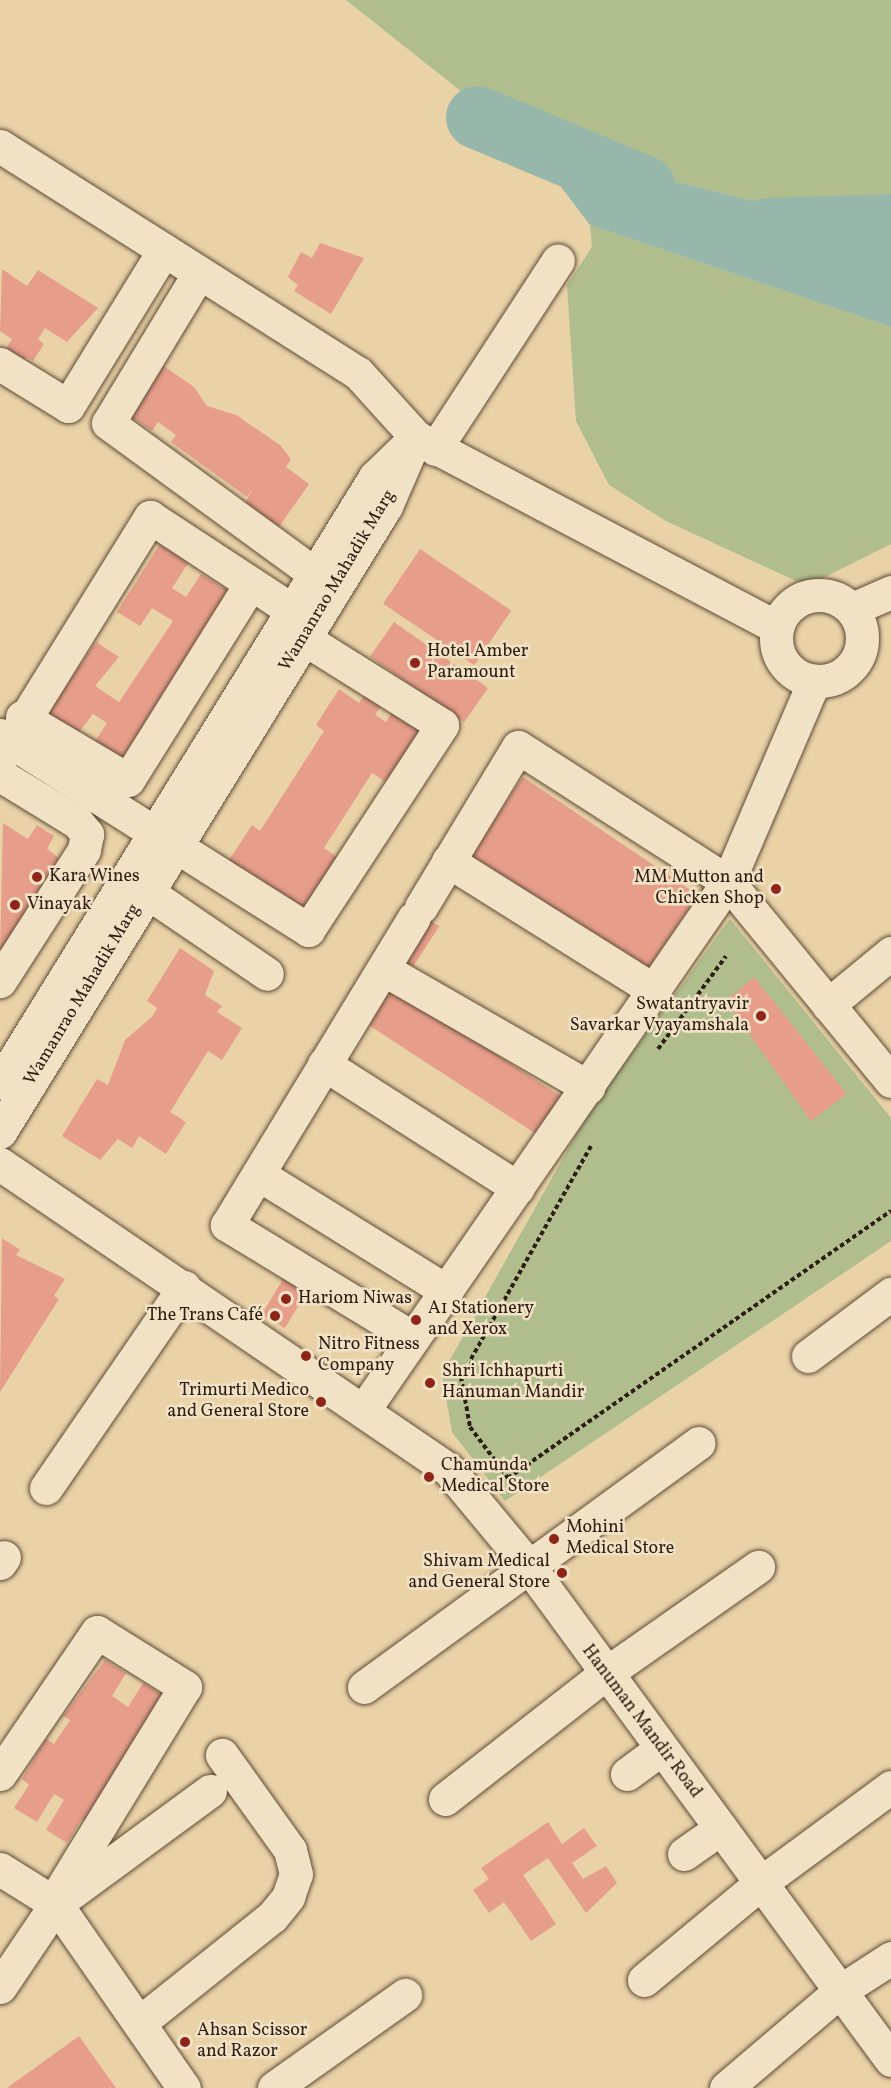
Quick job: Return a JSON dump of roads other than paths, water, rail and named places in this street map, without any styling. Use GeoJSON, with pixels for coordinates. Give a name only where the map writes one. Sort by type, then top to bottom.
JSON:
{"type":"FeatureCollection","features":[{"type":"Feature","properties":{"kind":"street"},"geometry":{"type":"LineString","coordinates":[[0,146],[358,373],[426,443],[777,627]]}},
{"type":"Feature","properties":{"kind":"street"},"geometry":{"type":"LineString","coordinates":[[0,364],[68,406],[164,250]]}},
{"type":"Feature","properties":{"kind":"street"},"geometry":{"type":"LineString","coordinates":[[426,443],[558,260]]}},
{"type":"Feature","properties":{"kind":"street"},"geometry":{"type":"LineString","coordinates":[[199,273],[108,423],[314,573]]}},
{"type":"Feature","properties":{"kind":"street","name":"Wamanrao Mahadik Marg"},"geometry":{"type":"LineString","coordinates":[[294,625],[314,573],[375,477],[426,443]]}},
{"type":"Feature","properties":{"kind":"street","name":"Wamanrao Mahadik Marg"},"geometry":{"type":"LineString","coordinates":[[2,1073],[164,842],[294,625],[393,494],[426,443]]}},
{"type":"Feature","properties":{"kind":"street"},"geometry":{"type":"LineString","coordinates":[[150,517],[250,585],[294,625],[442,725],[308,930],[164,842],[8,738],[150,517]]}},
{"type":"Feature","properties":{"kind":"street"},"geometry":{"type":"LineString","coordinates":[[8,738],[128,780],[250,585]]}},
{"type":"Feature","properties":{"kind":"street"},"geometry":{"type":"LineString","coordinates":[[852,609],[891,592]]}},
{"type":"Feature","properties":{"kind":"street"},"geometry":{"type":"LineString","coordinates":[[804,597],[835,597],[852,609],[863,638],[858,658],[835,679],[814,681],[796,675],[781,658],[777,627],[786,609],[804,597]]}},
{"type":"Feature","properties":{"kind":"street"},"geometry":{"type":"LineString","coordinates":[[363,1411],[728,882],[814,681]]}},
{"type":"Feature","properties":{"kind":"street"},"geometry":{"type":"LineString","coordinates":[[413,1338],[227,1225],[518,747],[728,882],[891,1081]]}},
{"type":"Feature","properties":{"kind":"street"},"geometry":{"type":"LineString","coordinates":[[0,775],[77,822],[87,834],[84,850],[0,981]]}},
{"type":"Feature","properties":{"kind":"street","name":"Wamanrao Mahadik Marg"},"geometry":{"type":"LineString","coordinates":[[0,1132],[147,892],[164,842]]}},
{"type":"Feature","properties":{"kind":"street"},"geometry":{"type":"LineString","coordinates":[[448,861],[654,990]]}},
{"type":"Feature","properties":{"kind":"street"},"geometry":{"type":"LineString","coordinates":[[147,892],[267,974]]}},
{"type":"Feature","properties":{"kind":"street"},"geometry":{"type":"LineString","coordinates":[[828,1005],[891,953]]}},
{"type":"Feature","properties":{"kind":"street"},"geometry":{"type":"LineString","coordinates":[[383,969],[588,1087]]}},
{"type":"Feature","properties":{"kind":"street"},"geometry":{"type":"LineString","coordinates":[[324,1065],[518,1188]]}},
{"type":"Feature","properties":{"kind":"street","name":"Hanuman Mandir Road"},"geometry":{"type":"LineString","coordinates":[[0,1164],[184,1287],[448,1469],[528,1564],[604,1674],[762,1882],[891,2060]]}},
{"type":"Feature","properties":{"kind":"street"},"geometry":{"type":"LineString","coordinates":[[258,1174],[447,1291]]}},
{"type":"Feature","properties":{"kind":"street"},"geometry":{"type":"LineString","coordinates":[[46,1488],[184,1287]]}},
{"type":"Feature","properties":{"kind":"street"},"geometry":{"type":"LineString","coordinates":[[808,1356],[891,1294]]}},
{"type":"Feature","properties":{"kind":"street"},"geometry":{"type":"LineString","coordinates":[[364,1687],[528,1564],[699,1443]]}},
{"type":"Feature","properties":{"kind":"street"},"geometry":{"type":"LineString","coordinates":[[445,1799],[604,1674],[758,1567]]}},
{"type":"Feature","properties":{"kind":"street"},"geometry":{"type":"LineString","coordinates":[[0,1774],[97,1632],[185,1688],[55,1903],[0,1987]]}},
{"type":"Feature","properties":{"kind":"street"},"geometry":{"type":"LineString","coordinates":[[627,1774],[661,1749]]}},
{"type":"Feature","properties":{"kind":"street"},"geometry":{"type":"LineString","coordinates":[[139,2023],[272,1917],[288,1897],[296,1874],[290,1850],[222,1755]]}},
{"type":"Feature","properties":{"kind":"street"},"geometry":{"type":"LineString","coordinates":[[644,1980],[762,1882],[891,1787]]}},
{"type":"Feature","properties":{"kind":"street"},"geometry":{"type":"LineString","coordinates":[[55,1903],[210,1791]]}},
{"type":"Feature","properties":{"kind":"street"},"geometry":{"type":"LineString","coordinates":[[684,1854],[721,1828]]}},
{"type":"Feature","properties":{"kind":"street"},"geometry":{"type":"LineString","coordinates":[[0,1869],[55,1903],[184,2088]]}},
{"type":"Feature","properties":{"kind":"street"},"geometry":{"type":"LineString","coordinates":[[726,2088],[840,1991],[891,1958]]}},
{"type":"Feature","properties":{"kind":"street"},"geometry":{"type":"LineString","coordinates":[[274,2088],[405,1995]]}},
{"type":"Feature","properties":{"kind":"waterway"},"geometry":{"type":"LineString","coordinates":[[477,117],[644,187]]}},
{"type":"Feature","properties":{"kind":"waterway"},"geometry":{"type":"LineString","coordinates":[[768,229],[891,225]]}},
{"type":"Feature","properties":{"kind":"place","name":"Hotel Amber Paramount"},"geometry":{"type":"Point","coordinates":[415,663]}},
{"type":"Feature","properties":{"kind":"place","name":"Kara Wines"},"geometry":{"type":"Point","coordinates":[37,877]}},
{"type":"Feature","properties":{"kind":"place","name":"MM Mutton and Chicken Shop"},"geometry":{"type":"Point","coordinates":[776,889]}},
{"type":"Feature","properties":{"kind":"place","name":"Vinayak"},"geometry":{"type":"Point","coordinates":[15,905]}},
{"type":"Feature","properties":{"kind":"place","name":"Swatantryavir Savarkar Vyayamshala"},"geometry":{"type":"Point","coordinates":[761,1016]}},
{"type":"Feature","properties":{"kind":"place","name":"Hariom Niwas"},"geometry":{"type":"Point","coordinates":[286,1299]}},
{"type":"Feature","properties":{"kind":"place","name":"The Trans Café"},"geometry":{"type":"Point","coordinates":[275,1316]}},
{"type":"Feature","properties":{"kind":"place","name":"A1 Stationery and Xerox"},"geometry":{"type":"Point","coordinates":[416,1320]}},
{"type":"Feature","properties":{"kind":"place","name":"Nitro Fitness Company"},"geometry":{"type":"Point","coordinates":[306,1356]}},
{"type":"Feature","properties":{"kind":"place","name":"Shri Ichhapurti Hanuman Mandir"},"geometry":{"type":"Point","coordinates":[430,1383]}},
{"type":"Feature","properties":{"kind":"place","name":"Trimurti Medico and General Store"},"geometry":{"type":"Point","coordinates":[321,1402]}},
{"type":"Feature","properties":{"kind":"place","name":"Chamunda Medical Store"},"geometry":{"type":"Point","coordinates":[429,1477]}},
{"type":"Feature","properties":{"kind":"place","name":"Mohini Medical Store"},"geometry":{"type":"Point","coordinates":[554,1539]}},
{"type":"Feature","properties":{"kind":"place","name":"Shivam Medical and General Store"},"geometry":{"type":"Point","coordinates":[562,1573]}},
{"type":"Feature","properties":{"kind":"place","name":"Ahsan Scissor and Razor"},"geometry":{"type":"Point","coordinates":[185,2042]}}]}
